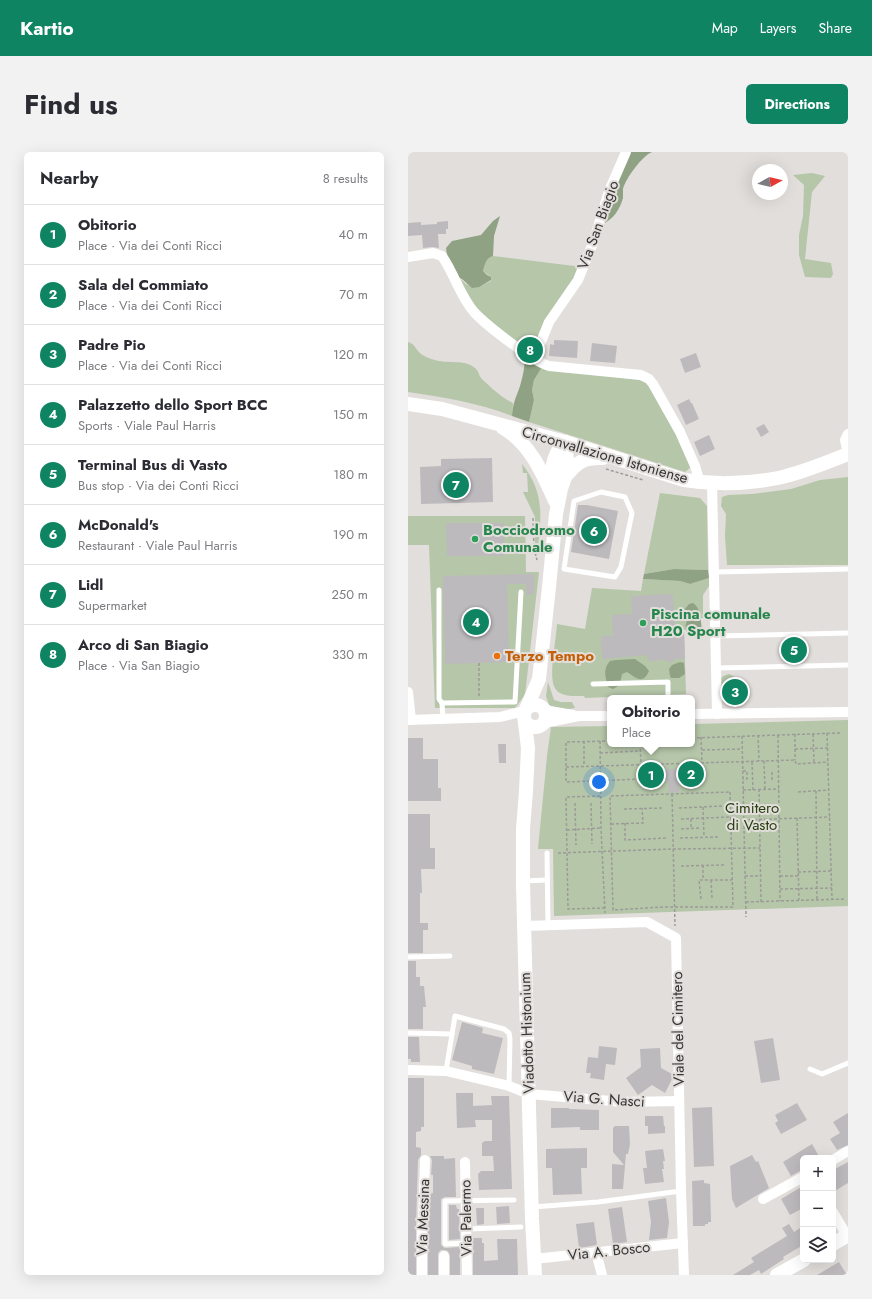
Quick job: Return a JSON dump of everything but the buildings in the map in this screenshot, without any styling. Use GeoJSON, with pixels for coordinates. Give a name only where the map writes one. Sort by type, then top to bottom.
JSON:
{"type":"FeatureCollection","features":[{"type":"Feature","properties":{"kind":"main road","name":"Circonvallazione Istoniense"},"geometry":{"type":"LineString","coordinates":[[408,404],[442,409],[565,442],[620,461],[684,480],[706,483],[746,483],[779,478],[848,454]]}},
{"type":"Feature","properties":{"kind":"main road"},"geometry":{"type":"LineString","coordinates":[[496,424],[510,432],[529,452],[537,464],[555,507]]}},
{"type":"Feature","properties":{"kind":"main road"},"geometry":{"type":"LineString","coordinates":[[555,507],[565,477],[567,460],[565,442]]}},
{"type":"Feature","properties":{"kind":"main road"},"geometry":{"type":"LineString","coordinates":[[539,679],[544,717],[538,727],[534,728],[529,726],[525,716],[539,679],[549,587],[555,507],[552,467],[554,457],[559,448],[565,442]]}},
{"type":"Feature","properties":{"kind":"main road"},"geometry":{"type":"LineString","coordinates":[[565,477],[573,467],[588,458],[602,458],[620,461]]}},
{"type":"Feature","properties":{"kind":"main road"},"geometry":{"type":"LineString","coordinates":[[525,716],[532,705],[535,705],[544,717]]}},
{"type":"Feature","properties":{"kind":"main road","name":"Viadotto Histonium"},"geometry":{"type":"LineString","coordinates":[[525,716],[528,748],[523,829],[523,881],[532,1207],[536,1275]]}},
{"type":"Feature","properties":{"kind":"main road","name":"Viadotto Histonium"},"geometry":{"type":"LineString","coordinates":[[526,791],[536,742],[544,717]]}},
{"type":"Feature","properties":{"kind":"main road"},"geometry":{"type":"LineString","coordinates":[[836,1242],[847,1236]]}},
{"type":"Feature","properties":{"kind":"main road"},"geometry":{"type":"LineString","coordinates":[[777,1275],[800,1262]]}},
{"type":"Feature","properties":{"kind":"street","name":"Via San Biagio"},"geometry":{"type":"LineString","coordinates":[[534,359],[549,322],[578,280],[594,243],[609,191],[626,152]]}},
{"type":"Feature","properties":{"kind":"street"},"geometry":{"type":"LineString","coordinates":[[408,257],[433,253],[442,256],[474,312],[534,359],[549,366],[641,375],[649,378],[658,391],[680,432],[695,466],[706,483],[714,572],[717,714]]}},
{"type":"Feature","properties":{"kind":"street"},"geometry":{"type":"LineString","coordinates":[[848,434],[845,440],[848,454]]}},
{"type":"Feature","properties":{"kind":"street"},"geometry":{"type":"LineString","coordinates":[[408,692],[409,720],[525,716]]}},
{"type":"Feature","properties":{"kind":"street"},"geometry":{"type":"LineString","coordinates":[[695,714],[848,712]]}},
{"type":"Feature","properties":{"kind":"street"},"geometry":{"type":"LineString","coordinates":[[544,717],[607,716]]}},
{"type":"Feature","properties":{"kind":"street"},"geometry":{"type":"LineString","coordinates":[[525,926],[647,922],[676,938]]}},
{"type":"Feature","properties":{"kind":"street","name":"Viale del Cimitero"},"geometry":{"type":"LineString","coordinates":[[676,938],[684,1275]]}},
{"type":"Feature","properties":{"kind":"street","name":"Via G. Nasci"},"geometry":{"type":"LineString","coordinates":[[408,1070],[446,1071],[509,1086],[529,1094],[623,1102],[679,1101]]}},
{"type":"Feature","properties":{"kind":"street"},"geometry":{"type":"LineString","coordinates":[[836,1158],[848,1151]]}},
{"type":"Feature","properties":{"kind":"street","name":"Via Messina"},"geometry":{"type":"LineString","coordinates":[[422,1275],[422,1227],[425,1160]]}},
{"type":"Feature","properties":{"kind":"street","name":"Via Palermo"},"geometry":{"type":"LineString","coordinates":[[465,1162],[467,1275]]}},
{"type":"Feature","properties":{"kind":"street"},"geometry":{"type":"LineString","coordinates":[[763,1199],[800,1179]]}},
{"type":"Feature","properties":{"kind":"street"},"geometry":{"type":"LineString","coordinates":[[836,1217],[847,1236]]}},
{"type":"Feature","properties":{"kind":"street","name":"Via A. Bosco"},"geometry":{"type":"LineString","coordinates":[[534,1259],[683,1242]]}},
{"type":"Feature","properties":{"kind":"street"},"geometry":{"type":"LineString","coordinates":[[596,1252],[602,1275]]}},
{"type":"Feature","properties":{"kind":"street"},"geometry":{"type":"LineString","coordinates":[[444,1256],[444,1275]]}},
{"type":"Feature","properties":{"kind":"lane"},"geometry":{"type":"LineString","coordinates":[[601,492],[625,497],[632,513],[621,567],[615,577],[564,569],[574,501],[601,492]]}},
{"type":"Feature","properties":{"kind":"lane"},"geometry":{"type":"LineString","coordinates":[[714,572],[848,569]]}},
{"type":"Feature","properties":{"kind":"lane"},"geometry":{"type":"LineString","coordinates":[[439,590],[439,699],[442,702],[443,719]]}},
{"type":"Feature","properties":{"kind":"lane"},"geometry":{"type":"LineString","coordinates":[[442,702],[515,702],[521,592]]}},
{"type":"Feature","properties":{"kind":"lane"},"geometry":{"type":"LineString","coordinates":[[715,636],[848,633]]}},
{"type":"Feature","properties":{"kind":"lane"},"geometry":{"type":"LineString","coordinates":[[716,668],[848,665]]}},
{"type":"Feature","properties":{"kind":"lane"},"geometry":{"type":"LineString","coordinates":[[593,684],[668,682],[668,695]]}},
{"type":"Feature","properties":{"kind":"lane"},"geometry":{"type":"LineString","coordinates":[[547,852],[548,925]]}},
{"type":"Feature","properties":{"kind":"lane"},"geometry":{"type":"LineString","coordinates":[[523,881],[547,880]]}},
{"type":"Feature","properties":{"kind":"lane"},"geometry":{"type":"LineString","coordinates":[[408,957],[450,956]]}},
{"type":"Feature","properties":{"kind":"lane"},"geometry":{"type":"LineString","coordinates":[[446,1071],[456,1016],[504,1029],[509,1033],[509,1086]]}},
{"type":"Feature","properties":{"kind":"lane"},"geometry":{"type":"LineString","coordinates":[[408,1033],[452,1034]]}},
{"type":"Feature","properties":{"kind":"lane"},"geometry":{"type":"LineString","coordinates":[[810,1069],[822,1074],[848,1063]]}},
{"type":"Feature","properties":{"kind":"lane"},"geometry":{"type":"LineString","coordinates":[[532,1207],[598,1202],[682,1191]]}},
{"type":"Feature","properties":{"kind":"lane"},"geometry":{"type":"LineString","coordinates":[[467,1243],[445,1244],[445,1201],[466,1202],[514,1200]]}},
{"type":"Feature","properties":{"kind":"lane"},"geometry":{"type":"LineString","coordinates":[[467,1229],[521,1227]]}},
{"type":"Feature","properties":{"kind":"path"},"geometry":{"type":"LineString","coordinates":[[533,518],[534,549],[537,560]]}},
{"type":"Feature","properties":{"kind":"path"},"geometry":{"type":"LineString","coordinates":[[479,663],[479,699]]}},
{"type":"Feature","properties":{"kind":"path"},"geometry":{"type":"LineString","coordinates":[[827,733],[832,900]]}},
{"type":"Feature","properties":{"kind":"path"},"geometry":{"type":"LineString","coordinates":[[695,738],[840,733]]}},
{"type":"Feature","properties":{"kind":"path"},"geometry":{"type":"LineString","coordinates":[[795,734],[796,764],[828,762]]}},
{"type":"Feature","properties":{"kind":"path"},"geometry":{"type":"LineString","coordinates":[[813,734],[814,762]]}},
{"type":"Feature","properties":{"kind":"path"},"geometry":{"type":"LineString","coordinates":[[758,735],[759,761]]}},
{"type":"Feature","properties":{"kind":"path"},"geometry":{"type":"LineString","coordinates":[[778,735],[780,901]]}},
{"type":"Feature","properties":{"kind":"path"},"geometry":{"type":"LineString","coordinates":[[742,736],[746,917]]}},
{"type":"Feature","properties":{"kind":"path"},"geometry":{"type":"LineString","coordinates":[[701,738],[702,763]]}},
{"type":"Feature","properties":{"kind":"path"},"geometry":{"type":"LineString","coordinates":[[600,741],[600,796],[605,913]]}},
{"type":"Feature","properties":{"kind":"path"},"geometry":{"type":"LineString","coordinates":[[607,741],[566,742],[566,782],[642,779]]}},
{"type":"Feature","properties":{"kind":"path"},"geometry":{"type":"LineString","coordinates":[[584,742],[584,766]]}},
{"type":"Feature","properties":{"kind":"path"},"geometry":{"type":"LineString","coordinates":[[640,747],[641,765]]}},
{"type":"Feature","properties":{"kind":"path"},"geometry":{"type":"LineString","coordinates":[[795,749],[828,748]]}},
{"type":"Feature","properties":{"kind":"path"},"geometry":{"type":"LineString","coordinates":[[702,750],[742,749]]}},
{"type":"Feature","properties":{"kind":"path"},"geometry":{"type":"LineString","coordinates":[[600,753],[640,751]]}},
{"type":"Feature","properties":{"kind":"path"},"geometry":{"type":"LineString","coordinates":[[566,767],[795,760]]}},
{"type":"Feature","properties":{"kind":"path"},"geometry":{"type":"LineString","coordinates":[[764,761],[765,789]]}},
{"type":"Feature","properties":{"kind":"path"},"geometry":{"type":"LineString","coordinates":[[752,762],[753,790]]}},
{"type":"Feature","properties":{"kind":"path"},"geometry":{"type":"LineString","coordinates":[[772,772],[772,782]]}},
{"type":"Feature","properties":{"kind":"path"},"geometry":{"type":"LineString","coordinates":[[759,789],[761,902]]}},
{"type":"Feature","properties":{"kind":"path"},"geometry":{"type":"LineString","coordinates":[[743,790],[779,789]]}},
{"type":"Feature","properties":{"kind":"path"},"geometry":{"type":"LineString","coordinates":[[798,792],[829,790]]}},
{"type":"Feature","properties":{"kind":"path"},"geometry":{"type":"LineString","coordinates":[[816,791],[817,900]]}},
{"type":"Feature","properties":{"kind":"path"},"geometry":{"type":"LineString","coordinates":[[730,792],[730,817],[733,907],[674,907],[613,910],[610,796],[730,792]]}},
{"type":"Feature","properties":{"kind":"path"},"geometry":{"type":"LineString","coordinates":[[672,794],[676,938]]}},
{"type":"Feature","properties":{"kind":"path"},"geometry":{"type":"LineString","coordinates":[[600,796],[566,797],[568,910],[604,908]]}},
{"type":"Feature","properties":{"kind":"path"},"geometry":{"type":"LineString","coordinates":[[591,803],[592,844]]}},
{"type":"Feature","properties":{"kind":"path"},"geometry":{"type":"LineString","coordinates":[[575,804],[576,845]]}},
{"type":"Feature","properties":{"kind":"path"},"geometry":{"type":"LineString","coordinates":[[679,808],[722,806]]}},
{"type":"Feature","properties":{"kind":"path"},"geometry":{"type":"LineString","coordinates":[[703,807],[704,837]]}},
{"type":"Feature","properties":{"kind":"path"},"geometry":{"type":"LineString","coordinates":[[611,824],[643,823],[642,808]]}},
{"type":"Feature","properties":{"kind":"path"},"geometry":{"type":"LineString","coordinates":[[624,809],[662,808]]}},
{"type":"Feature","properties":{"kind":"path"},"geometry":{"type":"LineString","coordinates":[[681,819],[730,817]]}},
{"type":"Feature","properties":{"kind":"path"},"geometry":{"type":"LineString","coordinates":[[691,818],[691,828]]}},
{"type":"Feature","properties":{"kind":"path"},"geometry":{"type":"LineString","coordinates":[[796,818],[799,900]]}},
{"type":"Feature","properties":{"kind":"path"},"geometry":{"type":"LineString","coordinates":[[744,820],[830,818]]}},
{"type":"Feature","properties":{"kind":"path"},"geometry":{"type":"LineString","coordinates":[[625,824],[625,840],[668,838]]}},
{"type":"Feature","properties":{"kind":"path"},"geometry":{"type":"LineString","coordinates":[[566,830],[601,828]]}},
{"type":"Feature","properties":{"kind":"path"},"geometry":{"type":"LineString","coordinates":[[681,829],[699,828]]}},
{"type":"Feature","properties":{"kind":"path"},"geometry":{"type":"LineString","coordinates":[[680,838],[718,837]]}},
{"type":"Feature","properties":{"kind":"path"},"geometry":{"type":"LineString","coordinates":[[558,853],[760,848]]}},
{"type":"Feature","properties":{"kind":"path"},"geometry":{"type":"LineString","coordinates":[[702,865],[703,880]]}},
{"type":"Feature","properties":{"kind":"path"},"geometry":{"type":"LineString","coordinates":[[681,866],[724,865]]}},
{"type":"Feature","properties":{"kind":"path"},"geometry":{"type":"LineString","coordinates":[[798,872],[832,871]]}},
{"type":"Feature","properties":{"kind":"path"},"geometry":{"type":"LineString","coordinates":[[745,876],[761,876]]}},
{"type":"Feature","properties":{"kind":"path"},"geometry":{"type":"LineString","coordinates":[[780,876],[798,876]]}},
{"type":"Feature","properties":{"kind":"path"},"geometry":{"type":"LineString","coordinates":[[700,900],[699,880],[732,880]]}},
{"type":"Feature","properties":{"kind":"path"},"geometry":{"type":"LineString","coordinates":[[711,880],[712,898]]}},
{"type":"Feature","properties":{"kind":"path"},"geometry":{"type":"LineString","coordinates":[[780,889],[832,888]]}},
{"type":"Feature","properties":{"kind":"path"},"geometry":{"type":"LineString","coordinates":[[746,902],[846,899]]}},
{"type":"Feature","properties":{"kind":"green space"},"geometry":{"type":"Polygon","coordinates":[[[622,152],[652,152],[639,163],[627,179],[623,189],[622,202],[616,214],[610,220],[602,224],[622,152]]]}},
{"type":"Feature","properties":{"kind":"green space"},"geometry":{"type":"Polygon","coordinates":[[[812,173],[825,176],[812,192],[805,259],[831,263],[833,274],[831,278],[805,277],[799,255],[799,235],[803,216],[804,185],[793,175],[812,173]]]}},
{"type":"Feature","properties":{"kind":"green space"},"geometry":{"type":"Polygon","coordinates":[[[500,216],[494,236],[493,256],[487,260],[483,271],[491,277],[491,280],[479,287],[472,288],[462,279],[457,277],[447,256],[446,248],[452,241],[481,235],[493,221],[500,216]]]}},
{"type":"Feature","properties":{"kind":"green space"},"geometry":{"type":"Polygon","coordinates":[[[493,256],[582,267],[533,346],[527,348],[521,346],[475,308],[457,277],[466,284],[474,287],[491,281],[491,277],[483,271],[487,260],[493,256]]]}},
{"type":"Feature","properties":{"kind":"green space"},"geometry":{"type":"Polygon","coordinates":[[[408,342],[414,345],[420,353],[429,358],[471,365],[478,371],[481,378],[488,385],[513,403],[512,416],[499,411],[448,398],[408,392],[408,342]]]}},
{"type":"Feature","properties":{"kind":"green space"},"geometry":{"type":"Polygon","coordinates":[[[525,355],[542,367],[534,380],[532,390],[534,400],[529,422],[512,416],[523,375],[525,355]]]}},
{"type":"Feature","properties":{"kind":"green space"},"geometry":{"type":"Polygon","coordinates":[[[542,367],[646,381],[667,415],[691,467],[685,472],[529,422],[534,400],[532,390],[534,380],[542,367]]]}},
{"type":"Feature","properties":{"kind":"green space"},"geometry":{"type":"Polygon","coordinates":[[[522,464],[530,475],[535,486],[540,508],[540,531],[537,556],[535,547],[535,517],[523,492],[528,492],[527,473],[523,473],[522,464]]]}},
{"type":"Feature","properties":{"kind":"green space"},"geometry":{"type":"Polygon","coordinates":[[[848,477],[848,565],[727,565],[725,536],[726,514],[721,506],[722,497],[728,495],[752,494],[791,489],[820,480],[848,477]]]}},
{"type":"Feature","properties":{"kind":"green space"},"geometry":{"type":"Polygon","coordinates":[[[660,493],[700,498],[707,506],[708,570],[674,569],[644,574],[660,493]]]}},
{"type":"Feature","properties":{"kind":"green space"},"geometry":{"type":"Polygon","coordinates":[[[408,516],[525,516],[526,572],[539,572],[525,695],[515,708],[435,708],[429,545],[408,545],[408,516]]]}},
{"type":"Feature","properties":{"kind":"green space"},"geometry":{"type":"Polygon","coordinates":[[[674,569],[708,570],[709,578],[690,584],[680,581],[643,579],[644,574],[674,569]]]}},
{"type":"Feature","properties":{"kind":"green space"},"geometry":{"type":"Polygon","coordinates":[[[709,578],[709,586],[703,595],[703,618],[700,618],[700,613],[686,614],[686,630],[684,630],[686,694],[607,695],[607,697],[585,698],[584,696],[566,695],[556,690],[553,683],[552,669],[557,624],[585,629],[592,588],[641,591],[643,579],[680,581],[690,584],[709,578]]]}},
{"type":"Feature","properties":{"kind":"green space"},"geometry":{"type":"Polygon","coordinates":[[[693,603],[698,608],[702,631],[692,636],[688,634],[687,631],[685,609],[689,604],[693,603]]]}},
{"type":"Feature","properties":{"kind":"green space"},"geometry":{"type":"Polygon","coordinates":[[[635,659],[649,671],[647,675],[642,679],[639,679],[627,672],[622,674],[618,686],[613,689],[608,687],[605,671],[610,661],[635,659]]]}},
{"type":"Feature","properties":{"kind":"green space"},"geometry":{"type":"Polygon","coordinates":[[[680,662],[684,663],[685,674],[679,678],[671,678],[669,669],[672,665],[680,662]]]}},
{"type":"Feature","properties":{"kind":"green space"},"geometry":{"type":"Polygon","coordinates":[[[729,674],[735,677],[747,690],[748,695],[720,695],[720,680],[723,676],[729,674]]]}},
{"type":"Feature","properties":{"kind":"green space"},"geometry":{"type":"Polygon","coordinates":[[[548,682],[554,700],[561,702],[572,702],[575,708],[562,709],[549,705],[546,696],[548,682]]]}},
{"type":"Feature","properties":{"kind":"green space","name":"Cimitero di Vasto"},"geometry":{"type":"Polygon","coordinates":[[[848,720],[848,906],[554,916],[553,849],[538,849],[551,727],[607,726],[607,747],[695,747],[695,724],[848,720]]]}},
{"type":"Feature","properties":{"kind":"place","name":"Arco di San Biagio"},"geometry":{"type":"Point","coordinates":[530,350]}},
{"type":"Feature","properties":{"kind":"place","name":"Lidl"},"geometry":{"type":"Point","coordinates":[456,485]}},
{"type":"Feature","properties":{"kind":"place","name":"McDonald's"},"geometry":{"type":"Point","coordinates":[594,531]}},
{"type":"Feature","properties":{"kind":"place","name":"Bocciodromo Comunale"},"geometry":{"type":"Point","coordinates":[475,539]}},
{"type":"Feature","properties":{"kind":"place","name":"Palazzetto dello Sport BCC"},"geometry":{"type":"Point","coordinates":[476,622]}},
{"type":"Feature","properties":{"kind":"place","name":"Piscina comunale H20 Sport"},"geometry":{"type":"Point","coordinates":[643,623]}},
{"type":"Feature","properties":{"kind":"place","name":"Terminal Bus di Vasto"},"geometry":{"type":"Point","coordinates":[794,650]}},
{"type":"Feature","properties":{"kind":"place","name":"Terzo Tempo"},"geometry":{"type":"Point","coordinates":[497,656]}},
{"type":"Feature","properties":{"kind":"place","name":"Padre Pio"},"geometry":{"type":"Point","coordinates":[735,692]}},
{"type":"Feature","properties":{"kind":"place","name":"Sala del Commiato"},"geometry":{"type":"Point","coordinates":[691,774]}},
{"type":"Feature","properties":{"kind":"place","name":"Obitorio"},"geometry":{"type":"Point","coordinates":[651,775]}}]}
